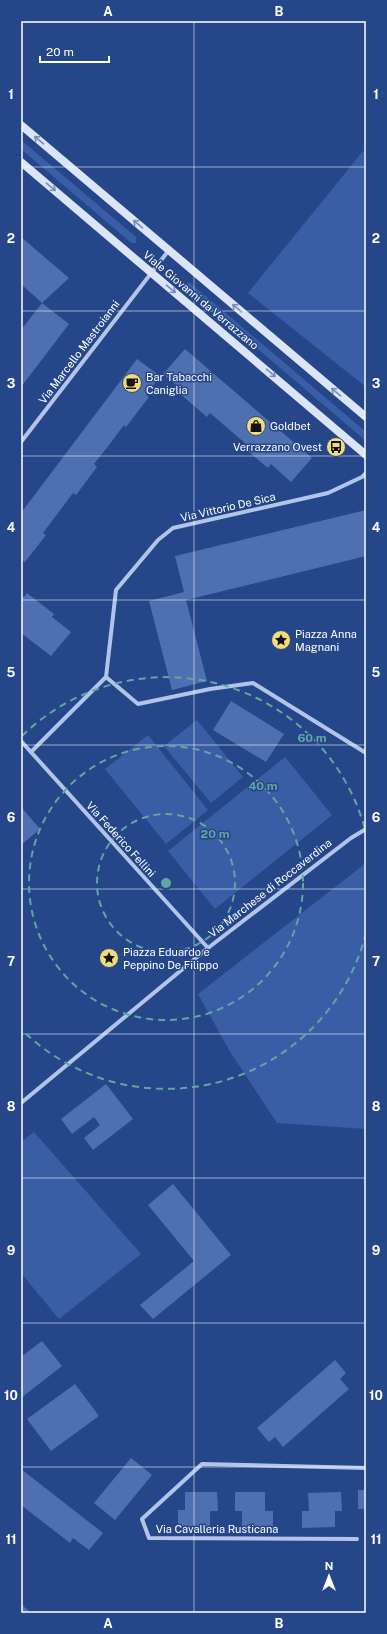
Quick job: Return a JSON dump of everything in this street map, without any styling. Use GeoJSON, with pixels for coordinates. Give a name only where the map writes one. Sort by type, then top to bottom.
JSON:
{"type":"FeatureCollection","features":[{"type":"Feature","properties":{"kind":"main road","name":"Viale Giovanni da Verrazzano"},"geometry":{"type":"LineString","coordinates":[[21,125],[366,417]]}},
{"type":"Feature","properties":{"kind":"main road","name":"Viale Giovanni da Verrazzano"},"geometry":{"type":"LineString","coordinates":[[21,162],[366,455]]}},
{"type":"Feature","properties":{"kind":"street","name":"Via Marcello Mastroianni"},"geometry":{"type":"LineString","coordinates":[[21,442],[169,250]]}},
{"type":"Feature","properties":{"kind":"street","name":"Via Vittorio De Sica"},"geometry":{"type":"LineString","coordinates":[[106,676],[116,590],[158,540],[173,528],[328,493],[362,477],[366,473]]}},
{"type":"Feature","properties":{"kind":"street"},"geometry":{"type":"LineString","coordinates":[[31,752],[106,676],[138,704],[253,683],[366,753]]}},
{"type":"Feature","properties":{"kind":"street","name":"Via Federico Fellini"},"geometry":{"type":"LineString","coordinates":[[21,741],[208,948]]}},
{"type":"Feature","properties":{"kind":"street","name":"Via Marchese di Roccaverdina"},"geometry":{"type":"LineString","coordinates":[[21,1102],[208,948],[366,828]]}},
{"type":"Feature","properties":{"kind":"street","name":"Via Cavalleria Rusticana"},"geometry":{"type":"LineString","coordinates":[[357,1539],[149,1538],[142,1519],[202,1464],[366,1468]]}},
{"type":"Feature","properties":{"kind":"shaded area"},"geometry":{"type":"Polygon","coordinates":[[[21,140],[136,237],[136,243],[129,241],[21,149],[21,140]]]}},
{"type":"Feature","properties":{"kind":"shaded area"},"geometry":{"type":"Polygon","coordinates":[[[363,151],[366,153],[366,387],[248,293],[363,151]]]}},
{"type":"Feature","properties":{"kind":"shaded area"},"geometry":{"type":"Polygon","coordinates":[[[189,282],[366,432],[366,441],[186,288],[186,285],[189,282]]]}},
{"type":"Feature","properties":{"kind":"shaded area"},"geometry":{"type":"Polygon","coordinates":[[[197,720],[243,777],[211,803],[164,746],[197,720]]]}},
{"type":"Feature","properties":{"kind":"shaded area"},"geometry":{"type":"Polygon","coordinates":[[[148,735],[208,810],[166,844],[105,769],[148,735]]]}},
{"type":"Feature","properties":{"kind":"shaded area"},"geometry":{"type":"Polygon","coordinates":[[[285,757],[332,815],[215,909],[168,851],[285,757]]]}},
{"type":"Feature","properties":{"kind":"shaded area"},"geometry":{"type":"Polygon","coordinates":[[[366,863],[366,1129],[277,1123],[229,1050],[198,994],[366,863]]]}},
{"type":"Feature","properties":{"kind":"shaded area"},"geometry":{"type":"Polygon","coordinates":[[[34,1132],[141,1254],[59,1319],[21,1273],[21,1142],[34,1132]]]}},
{"type":"Feature","properties":{"kind":"building"},"geometry":{"type":"Polygon","coordinates":[[[21,237],[69,278],[42,303],[21,284],[21,237]]]}},
{"type":"Feature","properties":{"kind":"building"},"geometry":{"type":"Polygon","coordinates":[[[42,303],[69,324],[21,387],[21,330],[42,303]]]}},
{"type":"Feature","properties":{"kind":"building"},"geometry":{"type":"Polygon","coordinates":[[[185,349],[312,458],[291,482],[271,464],[268,468],[243,447],[246,444],[210,413],[207,417],[178,392],[181,389],[163,374],[185,349]]]}},
{"type":"Feature","properties":{"kind":"building"},"geometry":{"type":"Polygon","coordinates":[[[137,359],[160,376],[146,395],[149,397],[126,427],[124,425],[94,464],[97,467],[76,495],[73,493],[43,533],[46,535],[25,562],[22,560],[21,562],[21,513],[137,359]]]}},
{"type":"Feature","properties":{"kind":"building"},"geometry":{"type":"Polygon","coordinates":[[[366,510],[366,556],[186,600],[207,681],[172,690],[149,601],[184,592],[175,556],[366,510]]]}},
{"type":"Feature","properties":{"kind":"building"},"geometry":{"type":"Polygon","coordinates":[[[27,593],[54,614],[52,617],[71,632],[51,656],[21,633],[21,595],[24,597],[27,593]]]}},
{"type":"Feature","properties":{"kind":"building"},"geometry":{"type":"Polygon","coordinates":[[[231,701],[284,734],[266,762],[213,730],[231,701]]]}},
{"type":"Feature","properties":{"kind":"building"},"geometry":{"type":"Polygon","coordinates":[[[21,807],[40,829],[21,845],[21,807]]]}},
{"type":"Feature","properties":{"kind":"building"},"geometry":{"type":"Polygon","coordinates":[[[106,1084],[133,1119],[93,1150],[84,1138],[100,1125],[94,1117],[72,1134],[61,1119],[106,1084]]]}},
{"type":"Feature","properties":{"kind":"building"},"geometry":{"type":"Polygon","coordinates":[[[173,1184],[231,1255],[153,1319],[140,1305],[194,1261],[148,1205],[173,1184]]]}},
{"type":"Feature","properties":{"kind":"building"},"geometry":{"type":"Polygon","coordinates":[[[42,1341],[62,1366],[21,1398],[21,1357],[42,1341]]]}},
{"type":"Feature","properties":{"kind":"building"},"geometry":{"type":"Polygon","coordinates":[[[335,1360],[346,1373],[340,1379],[349,1389],[283,1447],[275,1437],[269,1442],[257,1428],[335,1360]]]}},
{"type":"Feature","properties":{"kind":"building"},"geometry":{"type":"Polygon","coordinates":[[[75,1384],[99,1416],[51,1451],[27,1419],[75,1384]]]}},
{"type":"Feature","properties":{"kind":"building"},"geometry":{"type":"Polygon","coordinates":[[[131,1458],[152,1475],[115,1520],[94,1503],[131,1458]]]}},
{"type":"Feature","properties":{"kind":"building"},"geometry":{"type":"Polygon","coordinates":[[[21,1469],[103,1533],[89,1550],[73,1538],[70,1543],[21,1505],[21,1469]]]}},
{"type":"Feature","properties":{"kind":"building"},"geometry":{"type":"Polygon","coordinates":[[[358,1490],[366,1490],[366,1509],[358,1509],[358,1490]]]}},
{"type":"Feature","properties":{"kind":"building"},"geometry":{"type":"Polygon","coordinates":[[[185,1492],[217,1492],[218,1511],[210,1511],[210,1528],[178,1528],[178,1510],[185,1510],[185,1492]]]}},
{"type":"Feature","properties":{"kind":"building"},"geometry":{"type":"Polygon","coordinates":[[[235,1492],[265,1492],[265,1511],[273,1511],[273,1528],[242,1528],[242,1511],[235,1511],[235,1492]]]}},
{"type":"Feature","properties":{"kind":"building"},"geometry":{"type":"Polygon","coordinates":[[[341,1492],[342,1511],[335,1511],[335,1527],[302,1528],[302,1511],[309,1511],[308,1493],[341,1492]]]}},
{"type":"Feature","properties":{"kind":"building"},"geometry":{"type":"Polygon","coordinates":[[[21,1604],[31,1613],[21,1613],[21,1604]]]}},
{"type":"Feature","properties":{"kind":"place","name":"Bar Tabacchi Caniglia"},"geometry":{"type":"Point","coordinates":[132,383]}},
{"type":"Feature","properties":{"kind":"place","name":"Goldbet"},"geometry":{"type":"Point","coordinates":[256,426]}},
{"type":"Feature","properties":{"kind":"place","name":"Verrazzano Ovest"},"geometry":{"type":"Point","coordinates":[336,447]}},
{"type":"Feature","properties":{"kind":"place","name":"Piazza Anna Magnani"},"geometry":{"type":"Point","coordinates":[281,640]}},
{"type":"Feature","properties":{"kind":"place","name":"Piazza Eduardo e Peppino De Filippo"},"geometry":{"type":"Point","coordinates":[109,958]}}]}
